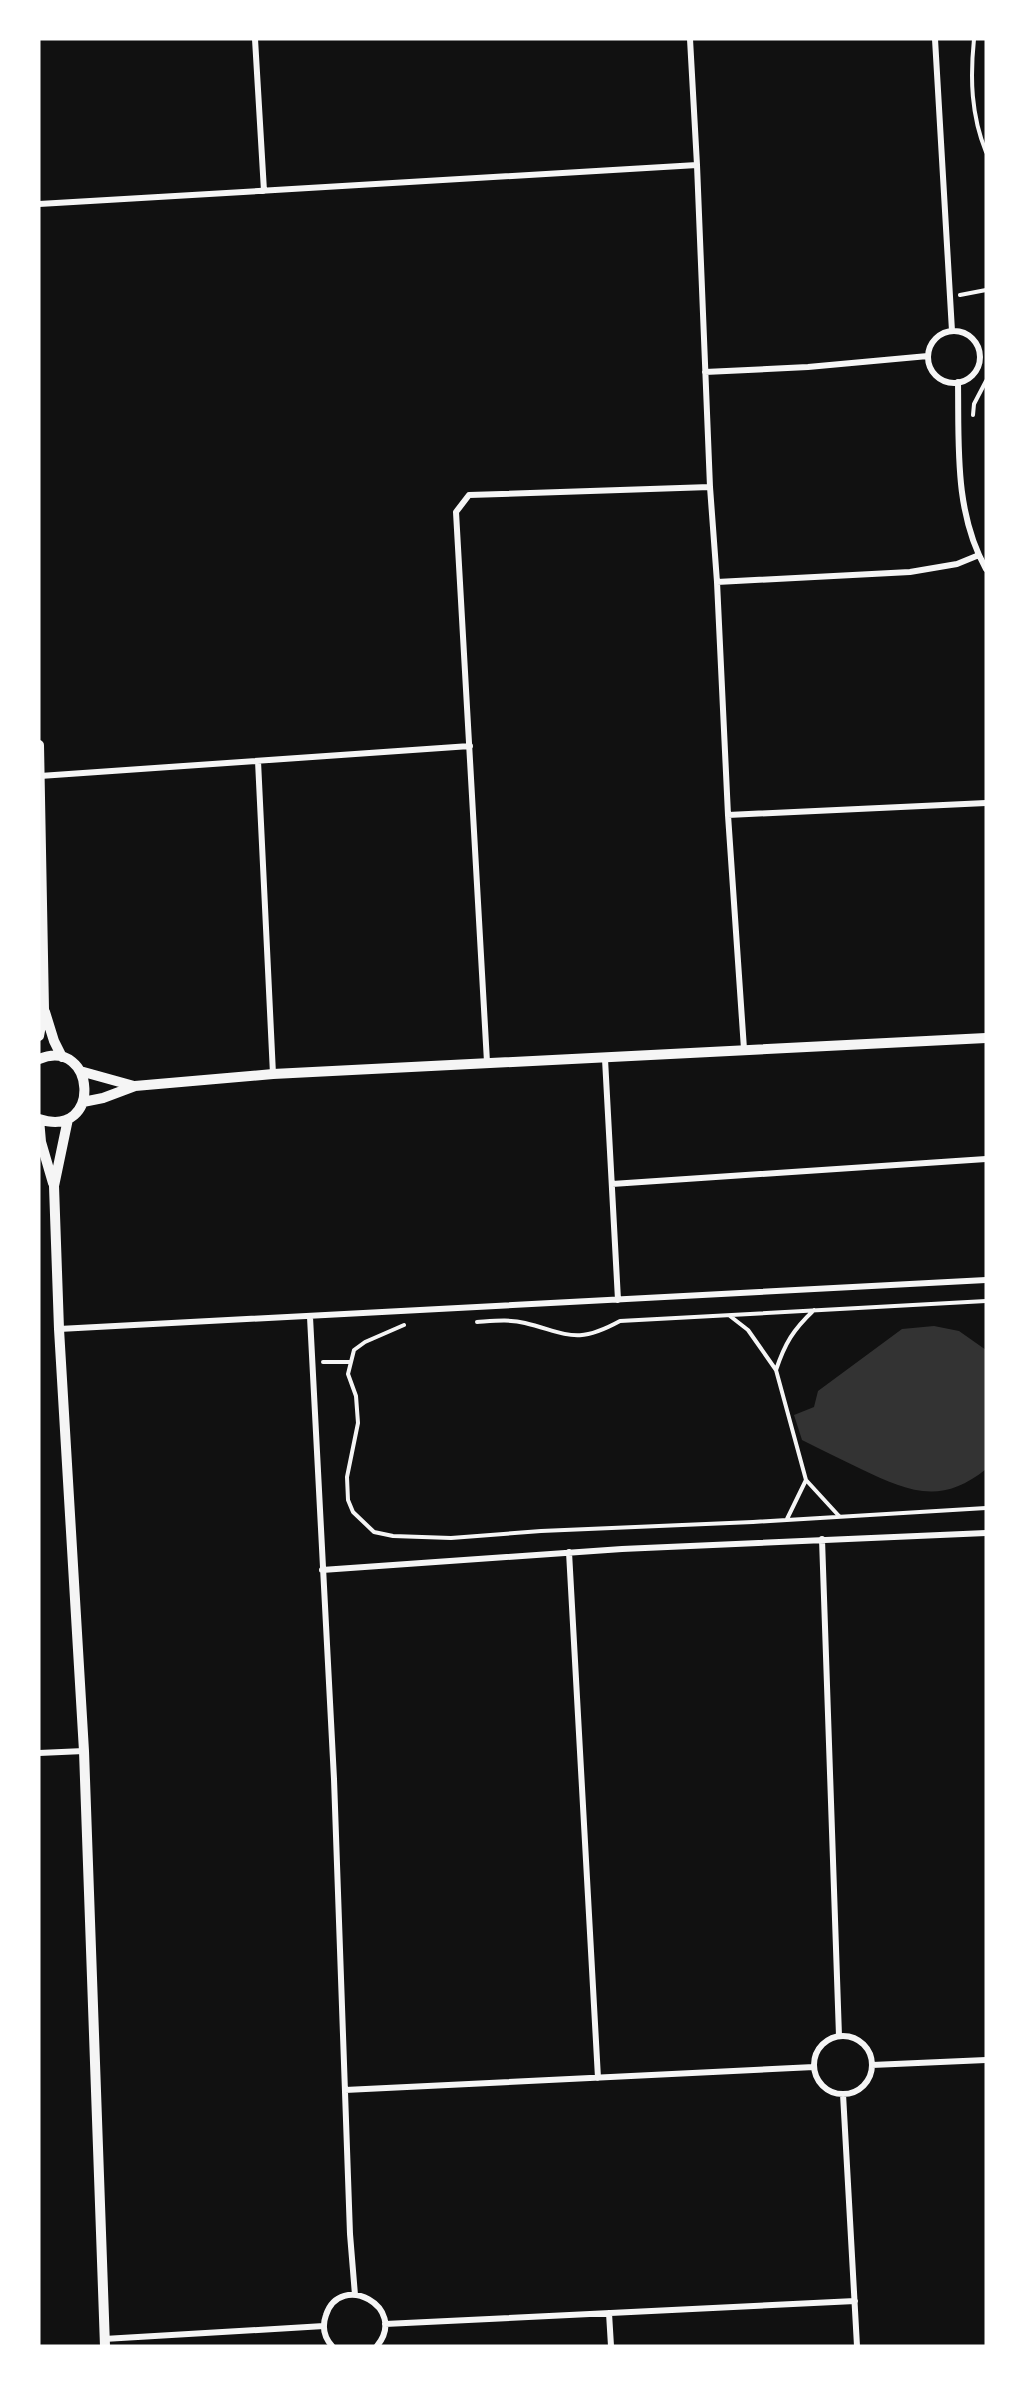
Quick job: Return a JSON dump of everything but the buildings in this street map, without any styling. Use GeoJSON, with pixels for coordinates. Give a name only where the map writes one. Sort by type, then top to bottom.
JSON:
{"type":"FeatureCollection","features":[{"type":"Feature","properties":{"kind":"street"},"geometry":{"type":"LineString","coordinates":[[255,39],[264,191]]}},
{"type":"Feature","properties":{"kind":"street"},"geometry":{"type":"LineString","coordinates":[[690,39],[698,165],[710,487],[728,815],[744,1049]]}},
{"type":"Feature","properties":{"kind":"street"},"geometry":{"type":"LineString","coordinates":[[935,39],[952,331]]}},
{"type":"Feature","properties":{"kind":"street"},"geometry":{"type":"LineString","coordinates":[[39,204],[698,165]]}},
{"type":"Feature","properties":{"kind":"street"},"geometry":{"type":"LineString","coordinates":[[952,331],[967,334],[982,353],[972,375],[958,382],[940,379],[929,365],[928,356],[932,342],[944,332],[952,331]]}},
{"type":"Feature","properties":{"kind":"street"},"geometry":{"type":"LineString","coordinates":[[705,372],[808,367],[928,356]]}},
{"type":"Feature","properties":{"kind":"street"},"geometry":{"type":"LineString","coordinates":[[958,382],[960,480],[970,530],[986,569]]}},
{"type":"Feature","properties":{"kind":"street"},"geometry":{"type":"LineString","coordinates":[[487,1062],[456,512],[469,495],[710,487]]}},
{"type":"Feature","properties":{"kind":"street"},"geometry":{"type":"LineString","coordinates":[[717,582],[920,571],[957,564],[979,555]]}},
{"type":"Feature","properties":{"kind":"street"},"geometry":{"type":"LineString","coordinates":[[39,745],[44,1009],[39,1036]]}},
{"type":"Feature","properties":{"kind":"street"},"geometry":{"type":"LineString","coordinates":[[40,776],[470,746]]}},
{"type":"Feature","properties":{"kind":"street"},"geometry":{"type":"LineString","coordinates":[[258,761],[273,1074]]}},
{"type":"Feature","properties":{"kind":"street"},"geometry":{"type":"LineString","coordinates":[[728,815],[986,803]]}},
{"type":"Feature","properties":{"kind":"street"},"geometry":{"type":"LineString","coordinates":[[44,1009],[62,1058]]}},
{"type":"Feature","properties":{"kind":"street"},"geometry":{"type":"LineString","coordinates":[[83,1102],[103,1098],[135,1086],[273,1074],[986,1038]]}},
{"type":"Feature","properties":{"kind":"street"},"geometry":{"type":"LineString","coordinates":[[39,1059],[53,1056],[69,1060],[80,1071],[85,1081],[86,1091],[83,1102],[68,1119],[48,1122],[39,1119],[41,1142],[54,1186]]}},
{"type":"Feature","properties":{"kind":"street"},"geometry":{"type":"LineString","coordinates":[[605,1059],[618,1300]]}},
{"type":"Feature","properties":{"kind":"street"},"geometry":{"type":"LineString","coordinates":[[80,1071],[135,1086]]}},
{"type":"Feature","properties":{"kind":"street"},"geometry":{"type":"LineString","coordinates":[[68,1119],[54,1186],[59,1329],[84,1751],[105,2343],[324,2326]]}},
{"type":"Feature","properties":{"kind":"street"},"geometry":{"type":"LineString","coordinates":[[612,1184],[986,1159]]}},
{"type":"Feature","properties":{"kind":"street"},"geometry":{"type":"LineString","coordinates":[[59,1329],[986,1280]]}},
{"type":"Feature","properties":{"kind":"street"},"geometry":{"type":"LineString","coordinates":[[310,1317],[334,1779],[355,2295]]}},
{"type":"Feature","properties":{"kind":"street"},"geometry":{"type":"LineString","coordinates":[[322,1570],[569,1552],[986,1533]]}},
{"type":"Feature","properties":{"kind":"street"},"geometry":{"type":"LineString","coordinates":[[822,1539],[839,2036]]}},
{"type":"Feature","properties":{"kind":"street"},"geometry":{"type":"LineString","coordinates":[[569,1552],[598,2078]]}},
{"type":"Feature","properties":{"kind":"street"},"geometry":{"type":"LineString","coordinates":[[39,1753],[84,1751]]}},
{"type":"Feature","properties":{"kind":"street"},"geometry":{"type":"LineString","coordinates":[[839,2036],[848,2036],[862,2043],[868,2049],[872,2065],[871,2073],[863,2085],[858,2090],[843,2094],[827,2089],[816,2076],[814,2067],[816,2053],[820,2047],[839,2036]]}},
{"type":"Feature","properties":{"kind":"street"},"geometry":{"type":"LineString","coordinates":[[872,2065],[986,2061]]}},
{"type":"Feature","properties":{"kind":"street"},"geometry":{"type":"LineString","coordinates":[[345,2090],[814,2067]]}},
{"type":"Feature","properties":{"kind":"street"},"geometry":{"type":"LineString","coordinates":[[843,2094],[857,2346]]}},
{"type":"Feature","properties":{"kind":"street"},"geometry":{"type":"LineString","coordinates":[[332,2346],[325,2334],[324,2326],[328,2310],[339,2299],[355,2295],[363,2296],[381,2310],[385,2324],[383,2337],[377,2346]]}},
{"type":"Feature","properties":{"kind":"street"},"geometry":{"type":"LineString","coordinates":[[385,2324],[855,2301]]}},
{"type":"Feature","properties":{"kind":"street"},"geometry":{"type":"LineString","coordinates":[[609,2313],[611,2346]]}},
{"type":"Feature","properties":{"kind":"path"},"geometry":{"type":"LineString","coordinates":[[974,39],[972,100],[975,122],[986,152]]}},
{"type":"Feature","properties":{"kind":"path"},"geometry":{"type":"LineString","coordinates":[[951,296],[986,290]]}},
{"type":"Feature","properties":{"kind":"path"},"geometry":{"type":"LineString","coordinates":[[972,418],[974,404],[986,381]]}},
{"type":"Feature","properties":{"kind":"path"},"geometry":{"type":"LineString","coordinates":[[477,1322],[524,1323],[572,1336],[591,1335],[620,1321],[986,1301]]}},
{"type":"Feature","properties":{"kind":"path"},"geometry":{"type":"LineString","coordinates":[[776,1370],[785,1344],[795,1328],[814,1310]]}},
{"type":"Feature","properties":{"kind":"path"},"geometry":{"type":"LineString","coordinates":[[730,1316],[748,1330],[776,1370],[806,1480],[839,1516]]}},
{"type":"Feature","properties":{"kind":"path"},"geometry":{"type":"LineString","coordinates":[[405,1324],[365,1342],[354,1350],[348,1374],[356,1396],[358,1422],[347,1477],[348,1500],[353,1512],[374,1532],[393,1536],[451,1538],[541,1531],[986,1508]]}},
{"type":"Feature","properties":{"kind":"path"},"geometry":{"type":"LineString","coordinates":[[313,1362],[350,1362]]}},
{"type":"Feature","properties":{"kind":"path"},"geometry":{"type":"LineString","coordinates":[[787,1519],[806,1480]]}},
{"type":"Feature","properties":{"kind":"shaded area"},"geometry":{"type":"Polygon","coordinates":[[[934,1326],[959,1331],[986,1350],[986,1469],[970,1481],[954,1488],[924,1491],[878,1477],[802,1440],[794,1415],[814,1407],[818,1391],[902,1329],[934,1326]]]}}]}
